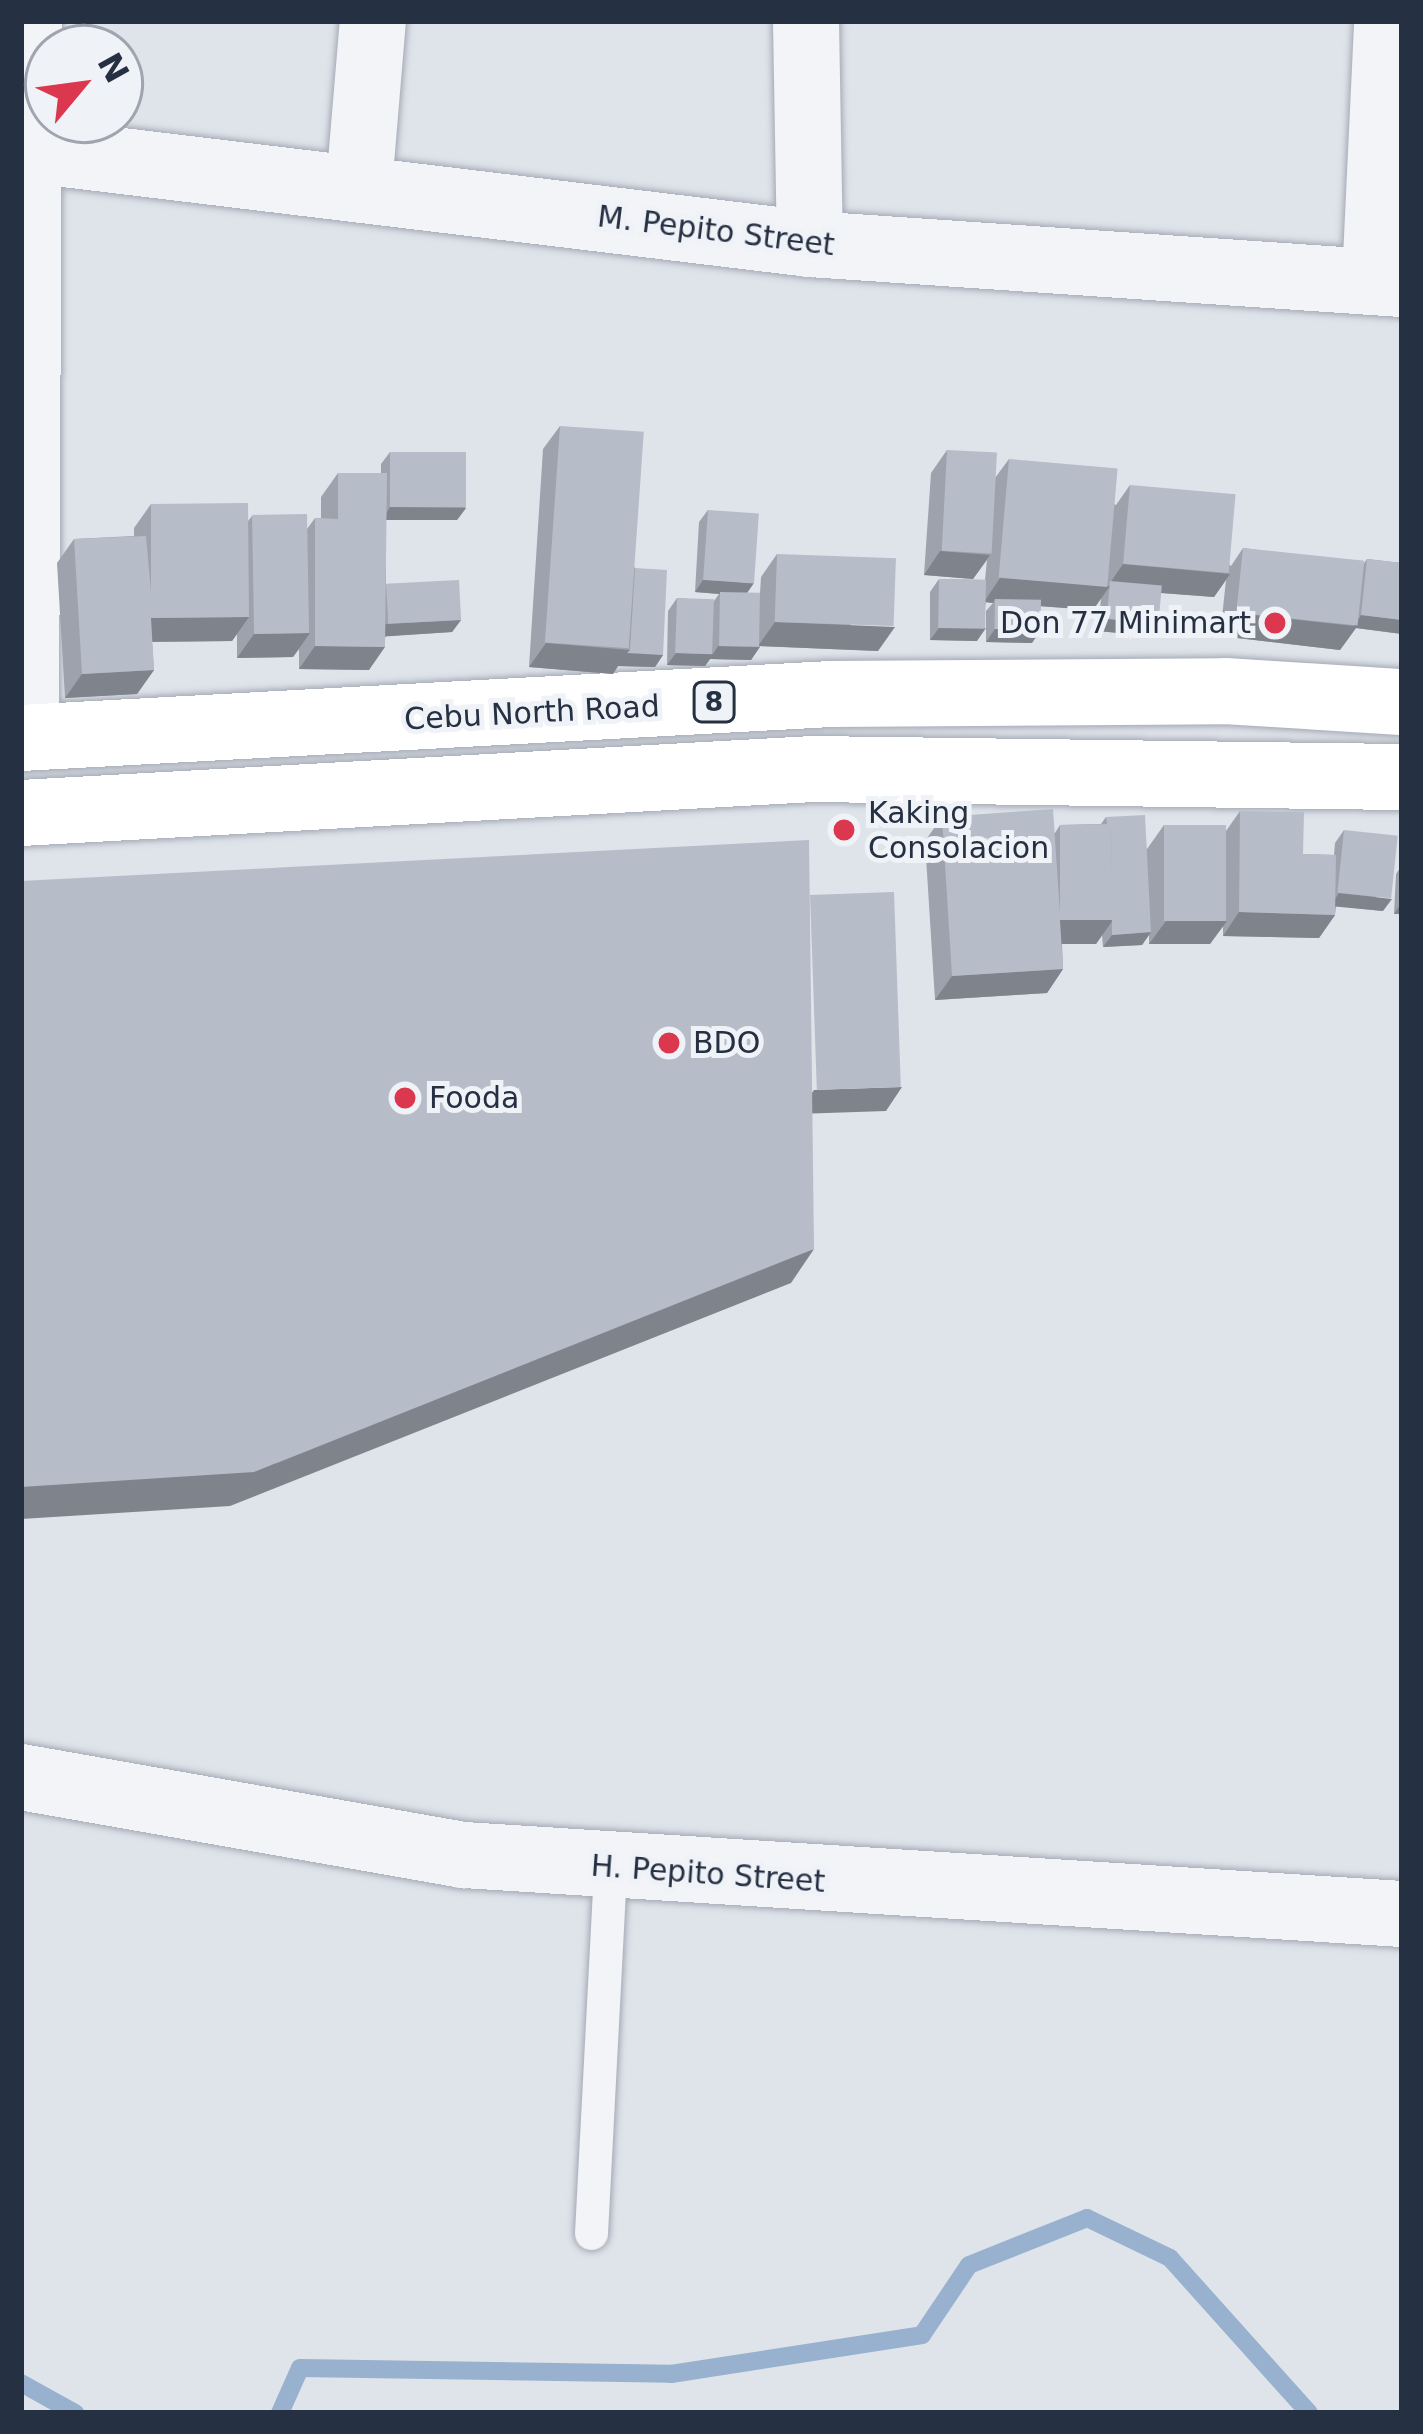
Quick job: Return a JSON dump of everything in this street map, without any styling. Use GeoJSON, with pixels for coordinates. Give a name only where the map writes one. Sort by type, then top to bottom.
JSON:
{"type":"FeatureCollection","features":[{"type":"Feature","properties":{"kind":"main road","name":"Cebu North Road"},"geometry":{"type":"LineString","coordinates":[[24,737],[970,690],[1402,702]]}},
{"type":"Feature","properties":{"kind":"main road"},"geometry":{"type":"LineString","coordinates":[[21,813],[812,770],[1402,778]]}},
{"type":"Feature","properties":{"kind":"street"},"geometry":{"type":"LineString","coordinates":[[24,737],[32,150],[29,21]]}},
{"type":"Feature","properties":{"kind":"street"},"geometry":{"type":"LineString","coordinates":[[359,186],[373,21]]}},
{"type":"Feature","properties":{"kind":"street"},"geometry":{"type":"LineString","coordinates":[[806,21],[810,244]]}},
{"type":"Feature","properties":{"kind":"street"},"geometry":{"type":"LineString","coordinates":[[1387,21],[1389,282]]}},
{"type":"Feature","properties":{"kind":"street","name":"M. Pepito Street"},"geometry":{"type":"LineString","coordinates":[[32,150],[810,244],[1389,282]]}},
{"type":"Feature","properties":{"kind":"street","name":"H. Pepito Street"},"geometry":{"type":"LineString","coordinates":[[21,1777],[464,1855],[1402,1914]]}},
{"type":"Feature","properties":{"kind":"lane"},"geometry":{"type":"LineString","coordinates":[[591,2233],[610,1866]]}},
{"type":"Feature","properties":{"kind":"building"},"geometry":{"type":"Polygon","coordinates":[[[560,426],[644,432],[629,648],[545,642],[560,426]]]}},
{"type":"Feature","properties":{"kind":"building"},"geometry":{"type":"Polygon","coordinates":[[[947,450],[997,453],[992,553],[942,551],[947,450]]]}},
{"type":"Feature","properties":{"kind":"building"},"geometry":{"type":"Polygon","coordinates":[[[390,452],[466,452],[466,507],[390,507],[390,452]]]}},
{"type":"Feature","properties":{"kind":"building"},"geometry":{"type":"Polygon","coordinates":[[[1009,459],[1118,468],[1107,587],[999,578],[1009,459]]]}},
{"type":"Feature","properties":{"kind":"building"},"geometry":{"type":"Polygon","coordinates":[[[338,473],[387,473],[385,647],[315,646],[315,518],[338,519],[338,473]]]}},
{"type":"Feature","properties":{"kind":"building"},"geometry":{"type":"Polygon","coordinates":[[[1130,485],[1236,494],[1229,573],[1123,564],[1130,485]]]}},
{"type":"Feature","properties":{"kind":"building"},"geometry":{"type":"Polygon","coordinates":[[[248,503],[249,617],[151,618],[154,670],[82,674],[74,539],[146,536],[151,592],[151,504],[248,503]]]}},
{"type":"Feature","properties":{"kind":"building"},"geometry":{"type":"Polygon","coordinates":[[[708,510],[759,514],[754,583],[703,580],[708,510]]]}},
{"type":"Feature","properties":{"kind":"building"},"geometry":{"type":"Polygon","coordinates":[[[307,514],[309,633],[254,634],[252,515],[307,514]]]}},
{"type":"Feature","properties":{"kind":"building"},"geometry":{"type":"Polygon","coordinates":[[[1243,548],[1364,561],[1358,625],[1236,613],[1243,548]]]}},
{"type":"Feature","properties":{"kind":"building"},"geometry":{"type":"Polygon","coordinates":[[[777,554],[896,558],[894,626],[775,622],[777,554]]]}},
{"type":"Feature","properties":{"kind":"building"},"geometry":{"type":"Polygon","coordinates":[[[1367,559],[1402,563],[1402,620],[1361,615],[1367,559]]]}},
{"type":"Feature","properties":{"kind":"building"},"geometry":{"type":"Polygon","coordinates":[[[635,568],[667,570],[663,655],[627,653],[635,568]]]}},
{"type":"Feature","properties":{"kind":"building"},"geometry":{"type":"Polygon","coordinates":[[[939,579],[986,580],[985,629],[938,628],[939,579]]]}},
{"type":"Feature","properties":{"kind":"building"},"geometry":{"type":"Polygon","coordinates":[[[459,580],[461,620],[388,624],[386,584],[459,580]]]}},
{"type":"Feature","properties":{"kind":"building"},"geometry":{"type":"Polygon","coordinates":[[[1110,581],[1162,586],[1158,623],[1107,619],[1110,581]]]}},
{"type":"Feature","properties":{"kind":"building"},"geometry":{"type":"Polygon","coordinates":[[[720,592],[760,593],[759,647],[719,646],[720,592]]]}},
{"type":"Feature","properties":{"kind":"building"},"geometry":{"type":"Polygon","coordinates":[[[677,598],[714,599],[712,654],[675,653],[677,598]]]}},
{"type":"Feature","properties":{"kind":"building"},"geometry":{"type":"Polygon","coordinates":[[[995,599],[1041,600],[1040,630],[994,629],[995,599]]]}},
{"type":"Feature","properties":{"kind":"building"},"geometry":{"type":"Polygon","coordinates":[[[1053,809],[1060,913],[1060,825],[1111,824],[1113,920],[1060,920],[1063,969],[952,976],[942,817],[1053,809]]]}},
{"type":"Feature","properties":{"kind":"building"},"geometry":{"type":"Polygon","coordinates":[[[1240,811],[1304,812],[1303,854],[1336,855],[1335,915],[1239,912],[1240,811]]]}},
{"type":"Feature","properties":{"kind":"building"},"geometry":{"type":"Polygon","coordinates":[[[1145,815],[1151,932],[1112,935],[1111,824],[1106,817],[1145,815]]]}},
{"type":"Feature","properties":{"kind":"building"},"geometry":{"type":"Polygon","coordinates":[[[1164,825],[1226,825],[1226,921],[1164,921],[1164,825]]]}},
{"type":"Feature","properties":{"kind":"building"},"geometry":{"type":"Polygon","coordinates":[[[1344,830],[1398,836],[1391,898],[1337,893],[1344,830]]]}},
{"type":"Feature","properties":{"kind":"building","name":"Fooda"},"geometry":{"type":"Polygon","coordinates":[[[809,840],[814,1249],[254,1472],[21,1487],[21,881],[809,840]]]}},
{"type":"Feature","properties":{"kind":"building"},"geometry":{"type":"Polygon","coordinates":[[[894,892],[901,1087],[817,1090],[810,895],[894,892]]]}},
{"type":"Feature","properties":{"kind":"waterway"},"geometry":{"type":"LineString","coordinates":[[280,2413],[300,2368],[671,2374],[922,2335],[969,2265],[1087,2218],[1170,2258],[1309,2413]]}},
{"type":"Feature","properties":{"kind":"waterway"},"geometry":{"type":"LineString","coordinates":[[21,2383],[75,2413]]}},
{"type":"Feature","properties":{"kind":"place","name":"Don 77 Minimart"},"geometry":{"type":"Point","coordinates":[1275,623]}},
{"type":"Feature","properties":{"kind":"place","name":"Kaking Consolacion"},"geometry":{"type":"Point","coordinates":[844,830]}},
{"type":"Feature","properties":{"kind":"place","name":"BDO"},"geometry":{"type":"Point","coordinates":[669,1043]}},
{"type":"Feature","properties":{"kind":"place","name":"Fooda"},"geometry":{"type":"Point","coordinates":[405,1098]}}]}
